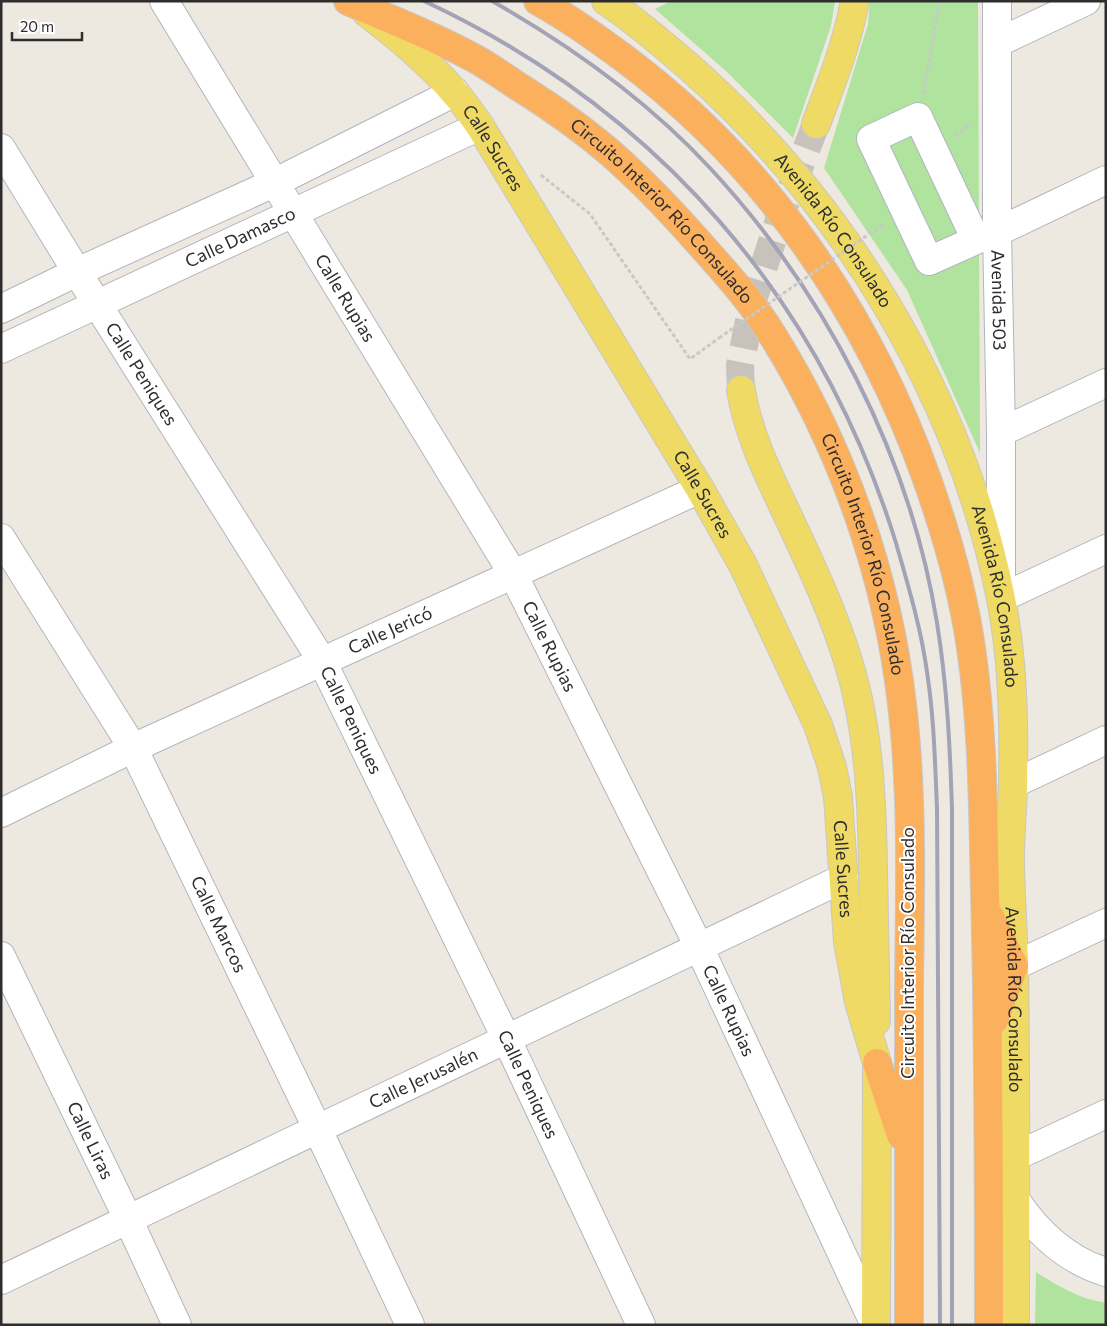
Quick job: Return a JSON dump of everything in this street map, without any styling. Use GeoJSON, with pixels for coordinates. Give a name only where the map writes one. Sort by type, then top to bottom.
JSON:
{"type":"FeatureCollection","features":[{"type":"Feature","properties":{"kind":"highway"},"geometry":{"type":"LineString","coordinates":[[538,1],[595,37],[641,71],[711,133],[750,174],[786,218],[817,261],[850,313],[898,403],[937,508],[952,556],[970,640],[980,744],[989,1035],[988,1325]]}},
{"type":"Feature","properties":{"kind":"highway","name":"Circuito Interior Río Consulado"},"geometry":{"type":"LineString","coordinates":[[353,3],[412,27],[471,56],[582,129],[630,170],[679,220],[730,277],[771,332],[803,386],[857,508],[876,570],[892,638],[902,703],[908,767],[910,881],[909,1325]]}},
{"type":"Feature","properties":{"kind":"highway"},"geometry":{"type":"LineString","coordinates":[[986,908],[1014,966],[989,1035]]}},
{"type":"Feature","properties":{"kind":"highway"},"geometry":{"type":"LineString","coordinates":[[877,1063],[908,1157]]}},
{"type":"Feature","properties":{"kind":"main road"},"geometry":{"type":"LineString","coordinates":[[816,124],[837,66],[855,1]]}},
{"type":"Feature","properties":{"kind":"main road","name":"Avenida Río Consulado"},"geometry":{"type":"LineString","coordinates":[[612,2],[682,62],[748,123],[816,200],[873,282],[923,372],[970,482],[982,521],[1001,598],[1009,650],[1013,707],[1013,784],[1010,857],[1014,966],[1015,1325]]}},
{"type":"Feature","properties":{"kind":"main road","name":"Calle Sucres"},"geometry":{"type":"LineString","coordinates":[[353,3],[395,35],[455,92],[480,126],[700,489],[743,565],[818,725],[832,767],[838,798],[845,912],[853,972],[877,1063]]}},
{"type":"Feature","properties":{"kind":"main road"},"geometry":{"type":"LineString","coordinates":[[741,390],[744,412],[756,444],[823,590],[837,627],[850,666],[859,705],[870,775],[877,1063],[875,1325]]}},
{"type":"Feature","properties":{"kind":"street","name":"Calle Rupias"},"geometry":{"type":"LineString","coordinates":[[164,1],[276,182],[513,574],[699,947],[875,1325]]}},
{"type":"Feature","properties":{"kind":"street","name":"Avenida 503"},"geometry":{"type":"LineString","coordinates":[[997,1],[997,232],[1001,432],[1001,598]]}},
{"type":"Feature","properties":{"kind":"street"},"geometry":{"type":"LineString","coordinates":[[997,43],[1086,1]]}},
{"type":"Feature","properties":{"kind":"street","name":"Calle Damasco"},"geometry":{"type":"LineString","coordinates":[[1,309],[77,272],[276,182],[455,92]]}},
{"type":"Feature","properties":{"kind":"street"},"geometry":{"type":"LineString","coordinates":[[918,117],[976,240],[929,261],[871,138],[918,117]]}},
{"type":"Feature","properties":{"kind":"street","name":"Calle Damasco"},"geometry":{"type":"LineString","coordinates":[[1,349],[480,126]]}},
{"type":"Feature","properties":{"kind":"street","name":"Calle Peniques"},"geometry":{"type":"LineString","coordinates":[[1,148],[322,661],[507,1040],[641,1325]]}},
{"type":"Feature","properties":{"kind":"street"},"geometry":{"type":"LineString","coordinates":[[997,232],[1106,180]]}},
{"type":"Feature","properties":{"kind":"street"},"geometry":{"type":"LineString","coordinates":[[1001,432],[1106,383]]}},
{"type":"Feature","properties":{"kind":"street","name":"Calle Jericó"},"geometry":{"type":"LineString","coordinates":[[1,813],[133,748],[700,489]]}},
{"type":"Feature","properties":{"kind":"street","name":"Calle Marcos"},"geometry":{"type":"LineString","coordinates":[[1,538],[133,748],[410,1325]]}},
{"type":"Feature","properties":{"kind":"street"},"geometry":{"type":"LineString","coordinates":[[1001,598],[1106,549]]}},
{"type":"Feature","properties":{"kind":"street"},"geometry":{"type":"LineString","coordinates":[[1013,784],[1106,740]]}},
{"type":"Feature","properties":{"kind":"street","name":"Calle Jerusalén"},"geometry":{"type":"LineString","coordinates":[[1,1280],[844,878]]}},
{"type":"Feature","properties":{"kind":"street"},"geometry":{"type":"LineString","coordinates":[[1014,966],[1106,923]]}},
{"type":"Feature","properties":{"kind":"street","name":"Calle Liras"},"geometry":{"type":"LineString","coordinates":[[1,956],[177,1325]]}},
{"type":"Feature","properties":{"kind":"street"},"geometry":{"type":"LineString","coordinates":[[1014,1157],[1106,1114]]}},
{"type":"Feature","properties":{"kind":"street"},"geometry":{"type":"LineString","coordinates":[[1015,1198],[1047,1239],[1072,1257],[1106,1272]]}},
{"type":"Feature","properties":{"kind":"path"},"geometry":{"type":"LineString","coordinates":[[918,117],[940,1]]}},
{"type":"Feature","properties":{"kind":"path"},"geometry":{"type":"LineString","coordinates":[[935,151],[997,104]]}},
{"type":"Feature","properties":{"kind":"path"},"geometry":{"type":"LineString","coordinates":[[538,173],[590,214],[690,358],[885,222]]}},
{"type":"Feature","properties":{"kind":"green space"},"geometry":{"type":"Polygon","coordinates":[[[671,1],[835,1],[831,26],[793,138],[726,71],[655,9],[671,1]]]}},
{"type":"Feature","properties":{"kind":"green space"},"geometry":{"type":"Polygon","coordinates":[[[870,1],[978,1],[980,453],[907,290],[824,168],[868,24],[870,1]]]}},
{"type":"Feature","properties":{"kind":"green space"},"geometry":{"type":"Polygon","coordinates":[[[1036,1272],[1078,1295],[1106,1303],[1106,1325],[1035,1325],[1036,1272]]]}},
{"type":"Feature","properties":{"kind":"tunnel"},"geometry":{"type":"LineString","coordinates":[[741,390],[740,365],[754,297],[779,220],[816,124]]}},
{"type":"Feature","properties":{"kind":"railway"},"geometry":{"type":"LineString","coordinates":[[424,1],[508,45],[585,97],[656,156],[719,221],[775,292],[823,370],[863,454],[896,543],[910,591],[918,623],[931,706],[937,808],[940,1325]]}},
{"type":"Feature","properties":{"kind":"railway"},"geometry":{"type":"LineString","coordinates":[[492,1],[551,37],[635,98],[686,143],[752,216],[790,268],[825,322],[856,379],[884,438],[906,498],[924,560],[937,623],[946,692],[949,739],[952,809],[952,1325]]}}]}
